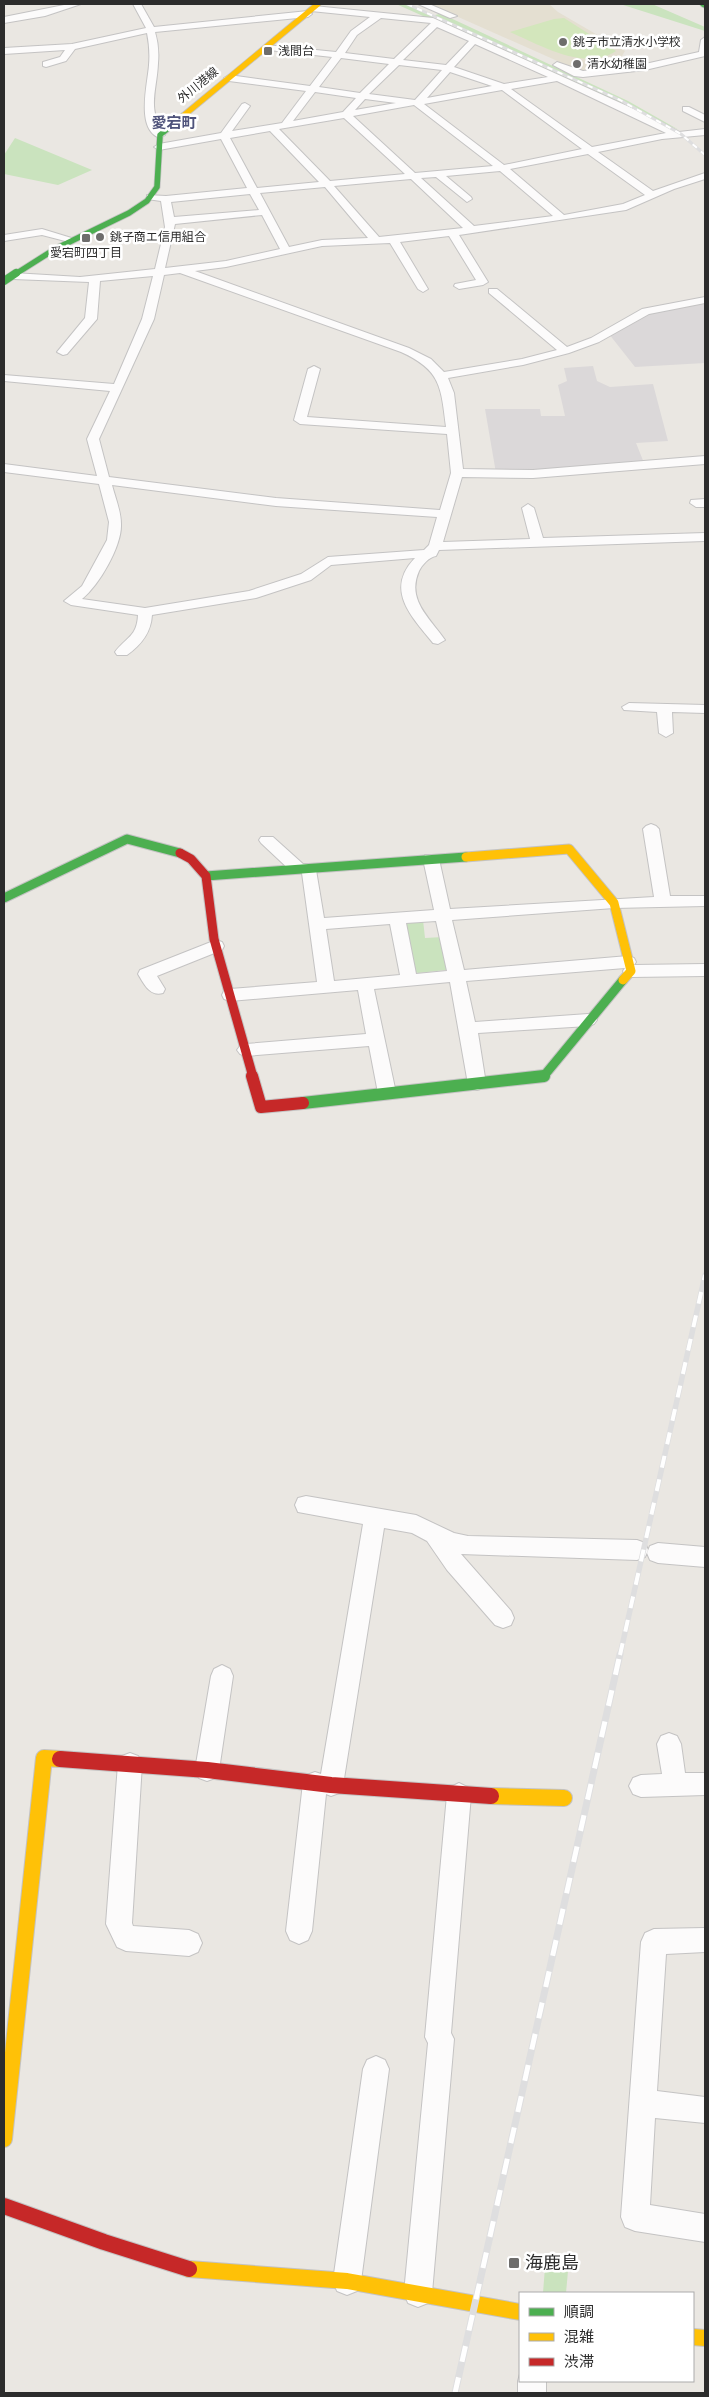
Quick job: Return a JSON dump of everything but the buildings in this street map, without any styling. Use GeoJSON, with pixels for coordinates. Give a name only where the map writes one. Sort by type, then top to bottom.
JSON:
{"type":"FeatureCollection","features":[{"type":"Feature","properties":{"kind":"street"},"geometry":{"type":"LineString","coordinates":[[4,20],[45,13],[77,4]]}},
{"type":"Feature","properties":{"kind":"street"},"geometry":{"type":"LineString","coordinates":[[7,278],[73,240],[129,213],[151,197],[158,182],[160,134],[154,129],[151,118],[150,82],[154,64],[150,30],[145,12],[137,4]]}},
{"type":"Feature","properties":{"kind":"street"},"geometry":{"type":"LineString","coordinates":[[422,4],[465,22]]}},
{"type":"Feature","properties":{"kind":"street"},"geometry":{"type":"LineString","coordinates":[[4,51],[72,47],[150,30],[314,7],[378,16],[430,20],[644,117],[676,134]]}},
{"type":"Feature","properties":{"kind":"street","name":"外川港線"},"geometry":{"type":"LineString","coordinates":[[160,134],[269,47],[314,7]]}},
{"type":"Feature","properties":{"kind":"street"},"geometry":{"type":"LineString","coordinates":[[285,125],[355,30],[378,16]]}},
{"type":"Feature","properties":{"kind":"street"},"geometry":{"type":"LineString","coordinates":[[346,115],[395,62],[436,23]]}},
{"type":"Feature","properties":{"kind":"street"},"geometry":{"type":"LineString","coordinates":[[417,103],[474,40]]}},
{"type":"Feature","properties":{"kind":"street"},"geometry":{"type":"LineString","coordinates":[[550,62],[577,74],[645,67],[703,54],[704,40]]}},
{"type":"Feature","properties":{"kind":"street"},"geometry":{"type":"LineString","coordinates":[[46,64],[63,59],[72,47]]}},
{"type":"Feature","properties":{"kind":"street"},"geometry":{"type":"LineString","coordinates":[[269,47],[447,68],[504,87],[653,196]]}},
{"type":"Feature","properties":{"kind":"street"},"geometry":{"type":"LineString","coordinates":[[596,60],[606,71]]}},
{"type":"Feature","properties":{"kind":"street"},"geometry":{"type":"LineString","coordinates":[[229,78],[417,103],[502,168],[562,218]]}},
{"type":"Feature","properties":{"kind":"street"},"geometry":{"type":"LineString","coordinates":[[159,147],[556,78]]}},
{"type":"Feature","properties":{"kind":"street"},"geometry":{"type":"LineString","coordinates":[[224,136],[245,106]]}},
{"type":"Feature","properties":{"kind":"street"},"geometry":{"type":"LineString","coordinates":[[686,109],[705,119]]}},
{"type":"Feature","properties":{"kind":"street"},"geometry":{"type":"LineString","coordinates":[[346,115],[472,230]]}},
{"type":"Feature","properties":{"kind":"street"},"geometry":{"type":"LineString","coordinates":[[273,128],[327,184],[376,241]]}},
{"type":"Feature","properties":{"kind":"street"},"geometry":{"type":"LineString","coordinates":[[151,197],[166,199],[502,168],[676,134],[705,132]]}},
{"type":"Feature","properties":{"kind":"street"},"geometry":{"type":"LineString","coordinates":[[224,136],[286,250]]}},
{"type":"Feature","properties":{"kind":"street"},"geometry":{"type":"LineString","coordinates":[[439,175],[467,199]]}},
{"type":"Feature","properties":{"kind":"street"},"geometry":{"type":"LineString","coordinates":[[7,278],[80,280],[180,270],[226,264],[322,243],[393,240],[562,218],[626,207],[670,187],[705,176]]}},
{"type":"Feature","properties":{"kind":"street"},"geometry":{"type":"LineString","coordinates":[[166,199],[170,227],[148,319],[93,439],[115,522],[114,540],[87,588],[71,601],[145,612],[251,595],[306,577],[328,561],[433,550],[705,537]]}},
{"type":"Feature","properties":{"kind":"street"},"geometry":{"type":"LineString","coordinates":[[169,221],[265,212]]}},
{"type":"Feature","properties":{"kind":"street"},"geometry":{"type":"LineString","coordinates":[[4,238],[42,232],[73,240]]}},
{"type":"Feature","properties":{"kind":"street"},"geometry":{"type":"LineString","coordinates":[[452,233],[483,282],[459,286]]}},
{"type":"Feature","properties":{"kind":"street"},"geometry":{"type":"LineString","coordinates":[[393,240],[424,289]]}},
{"type":"Feature","properties":{"kind":"street"},"geometry":{"type":"LineString","coordinates":[[180,270],[405,350],[438,369],[448,393],[458,473],[433,550],[414,567],[407,584],[412,608],[438,640]]}},
{"type":"Feature","properties":{"kind":"street"},"geometry":{"type":"LineString","coordinates":[[63,352],[91,319],[95,278]]}},
{"type":"Feature","properties":{"kind":"street"},"geometry":{"type":"LineString","coordinates":[[494,290],[565,351]]}},
{"type":"Feature","properties":{"kind":"street"},"geometry":{"type":"LineString","coordinates":[[442,376],[523,362],[565,351],[595,340],[646,310],[705,300]]}},
{"type":"Feature","properties":{"kind":"street"},"geometry":{"type":"LineString","coordinates":[[314,368],[300,420],[453,430]]}},
{"type":"Feature","properties":{"kind":"street"},"geometry":{"type":"LineString","coordinates":[[4,378],[118,388]]}},
{"type":"Feature","properties":{"kind":"street"},"geometry":{"type":"LineString","coordinates":[[458,473],[533,474],[705,460]]}},
{"type":"Feature","properties":{"kind":"street"},"geometry":{"type":"LineString","coordinates":[[4,468],[276,502],[445,514]]}},
{"type":"Feature","properties":{"kind":"street"},"geometry":{"type":"LineString","coordinates":[[528,508],[538,544]]}},
{"type":"Feature","properties":{"kind":"street"},"geometry":{"type":"LineString","coordinates":[[122,652],[142,634],[145,624],[145,612]]}},
{"type":"Feature","properties":{"kind":"street"},"geometry":{"type":"LineString","coordinates":[[629,707],[705,710]]}},
{"type":"Feature","properties":{"kind":"street"},"geometry":{"type":"LineString","coordinates":[[664,708],[666,733]]}},
{"type":"Feature","properties":{"kind":"street"},"geometry":{"type":"LineString","coordinates":[[651,829],[663,901]]}},
{"type":"Feature","properties":{"kind":"street"},"geometry":{"type":"LineString","coordinates":[[4,898],[127,839],[176,851],[191,859],[202,869],[206,876],[208,905],[216,946],[261,1107],[542,1077],[629,966]]}},
{"type":"Feature","properties":{"kind":"street"},"geometry":{"type":"LineString","coordinates":[[267,840],[304,868],[317,924],[326,987]]}},
{"type":"Feature","properties":{"kind":"street"},"geometry":{"type":"LineString","coordinates":[[206,876],[569,849],[614,903],[629,966]]}},
{"type":"Feature","properties":{"kind":"street"},"geometry":{"type":"LineString","coordinates":[[432,859],[468,1028],[477,1084]]}},
{"type":"Feature","properties":{"kind":"street"},"geometry":{"type":"LineString","coordinates":[[317,924],[614,903],[705,901]]}},
{"type":"Feature","properties":{"kind":"street"},"geometry":{"type":"LineString","coordinates":[[397,918],[409,980]]}},
{"type":"Feature","properties":{"kind":"street"},"geometry":{"type":"LineString","coordinates":[[157,989],[146,974],[216,946]]}},
{"type":"Feature","properties":{"kind":"street"},"geometry":{"type":"LineString","coordinates":[[230,996],[456,976],[629,966],[705,970]]}},
{"type":"Feature","properties":{"kind":"street"},"geometry":{"type":"LineString","coordinates":[[365,984],[387,1094]]}},
{"type":"Feature","properties":{"kind":"street"},"geometry":{"type":"LineString","coordinates":[[468,1028],[588,1020]]}},
{"type":"Feature","properties":{"kind":"street"},"geometry":{"type":"LineString","coordinates":[[246,1050],[376,1039]]}},
{"type":"Feature","properties":{"kind":"street"},"geometry":{"type":"LineString","coordinates":[[306,1505],[416,1524],[450,1542],[468,1546],[647,1551],[705,1557]]}},
{"type":"Feature","properties":{"kind":"street"},"geometry":{"type":"LineString","coordinates":[[299,1931],[323,1784],[375,1516]]}},
{"type":"Feature","properties":{"kind":"street"},"geometry":{"type":"LineString","coordinates":[[434,1534],[455,1563],[503,1618]]}},
{"type":"Feature","properties":{"kind":"street"},"geometry":{"type":"LineString","coordinates":[[207,1770],[222,1676]]}},
{"type":"Feature","properties":{"kind":"street"},"geometry":{"type":"LineString","coordinates":[[669,1744],[675,1784]]}},
{"type":"Feature","properties":{"kind":"street"},"geometry":{"type":"LineString","coordinates":[[4,2139],[44,1758],[207,1770],[323,1784],[459,1795],[564,1798]]}},
{"type":"Feature","properties":{"kind":"street"},"geometry":{"type":"LineString","coordinates":[[130,1764],[120,1924],[126,1938],[189,1943]]}},
{"type":"Feature","properties":{"kind":"street"},"geometry":{"type":"LineString","coordinates":[[641,1786],[705,1784]]}},
{"type":"Feature","properties":{"kind":"street"},"geometry":{"type":"LineString","coordinates":[[418,2293],[441,2039],[438,2037],[459,1795]]}},
{"type":"Feature","properties":{"kind":"street"},"geometry":{"type":"LineString","coordinates":[[705,1940],[654,1942],[635,2217],[705,2228]]}},
{"type":"Feature","properties":{"kind":"street"},"geometry":{"type":"LineString","coordinates":[[348,2281],[376,2069]]}},
{"type":"Feature","properties":{"kind":"street"},"geometry":{"type":"LineString","coordinates":[[643,2103],[705,2110]]}},
{"type":"Feature","properties":{"kind":"street"},"geometry":{"type":"LineString","coordinates":[[4,2206],[104,2242],[190,2269],[348,2281],[519,2312]]}},
{"type":"Feature","properties":{"kind":"shaded area","name":"銚子市立清水小学校"},"geometry":{"type":"Polygon","coordinates":[[[429,4],[549,4],[558,12],[625,51],[622,56],[591,59],[601,70],[580,71],[429,4]]]}},
{"type":"Feature","properties":{"kind":"shaded area"},"geometry":{"type":"Polygon","coordinates":[[[703,302],[705,305],[705,363],[635,367],[609,334],[647,312],[703,302]]]}},
{"type":"Feature","properties":{"kind":"shaded area"},"geometry":{"type":"Polygon","coordinates":[[[593,366],[597,381],[610,387],[653,384],[668,441],[636,443],[644,463],[496,473],[485,409],[540,409],[541,416],[565,416],[558,385],[567,381],[564,368],[593,366]]]}},
{"type":"Feature","properties":{"kind":"green space"},"geometry":{"type":"Polygon","coordinates":[[[396,4],[405,4],[432,16],[439,14],[432,10],[444,15],[628,101],[679,130],[396,4]]]}},
{"type":"Feature","properties":{"kind":"green space"},"geometry":{"type":"Polygon","coordinates":[[[620,4],[652,4],[705,27],[705,31],[620,4]]]}},
{"type":"Feature","properties":{"kind":"green space"},"geometry":{"type":"Polygon","coordinates":[[[564,18],[616,51],[604,57],[591,59],[577,58],[549,49],[510,32],[554,19],[564,18]]]}},
{"type":"Feature","properties":{"kind":"green space"},"geometry":{"type":"Polygon","coordinates":[[[15,138],[92,170],[58,185],[4,174],[4,155],[15,138]]]}},
{"type":"Feature","properties":{"kind":"green space"},"geometry":{"type":"Polygon","coordinates":[[[423,920],[425,938],[443,937],[450,968],[418,973],[411,970],[403,922],[423,920]]]}},
{"type":"Feature","properties":{"kind":"green space"},"geometry":{"type":"Polygon","coordinates":[[[545,2267],[568,2271],[566,2292],[543,2292],[545,2267]]]}},
{"type":"Feature","properties":{"kind":"railway"},"geometry":{"type":"LineString","coordinates":[[407,4],[620,100],[681,134],[705,155]]}},
{"type":"Feature","properties":{"kind":"railway"},"geometry":{"type":"LineString","coordinates":[[620,1655],[705,1275]]}},
{"type":"Feature","properties":{"kind":"railway"},"geometry":{"type":"LineString","coordinates":[[455,2393],[620,1654]]}},
{"type":"Feature","properties":{"kind":"traffic: fast"},"geometry":{"type":"LineString","coordinates":[[4,281],[55,249],[129,213],[147,201],[157,187],[160,135],[183,116]]}},
{"type":"Feature","properties":{"kind":"traffic: fast"},"geometry":{"type":"LineString","coordinates":[[4,898],[127,839],[180,853]]}},
{"type":"Feature","properties":{"kind":"traffic: fast"},"geometry":{"type":"LineString","coordinates":[[206,876],[466,857]]}},
{"type":"Feature","properties":{"kind":"traffic: fast"},"geometry":{"type":"LineString","coordinates":[[303,1103],[543,1077],[623,980]]}},
{"type":"Feature","properties":{"kind":"traffic: slow"},"geometry":{"type":"LineString","coordinates":[[183,116],[318,4]]}},
{"type":"Feature","properties":{"kind":"traffic: slow"},"geometry":{"type":"LineString","coordinates":[[466,857],[569,849],[614,903],[631,971],[623,980]]}},
{"type":"Feature","properties":{"kind":"traffic: slow"},"geometry":{"type":"LineString","coordinates":[[4,2139],[44,1758],[60,1759]]}},
{"type":"Feature","properties":{"kind":"traffic: slow"},"geometry":{"type":"LineString","coordinates":[[491,1796],[564,1798]]}},
{"type":"Feature","properties":{"kind":"traffic: slow"},"geometry":{"type":"LineString","coordinates":[[189,2269],[347,2281],[519,2312]]}},
{"type":"Feature","properties":{"kind":"traffic: slow"},"geometry":{"type":"LineString","coordinates":[[694,2337],[705,2338]]}},
{"type":"Feature","properties":{"kind":"traffic: jam"},"geometry":{"type":"LineString","coordinates":[[180,853],[191,859],[206,876],[214,939],[261,1107],[303,1103]]}},
{"type":"Feature","properties":{"kind":"traffic: jam"},"geometry":{"type":"LineString","coordinates":[[60,1759],[207,1770],[331,1785],[491,1796]]}},
{"type":"Feature","properties":{"kind":"traffic: jam"},"geometry":{"type":"LineString","coordinates":[[4,2206],[104,2242],[189,2269]]}},
{"type":"Feature","properties":{"kind":"place","name":"銚子市立清水小学校"},"geometry":{"type":"Point","coordinates":[563,42]}},
{"type":"Feature","properties":{"kind":"place","name":"浅間台"},"geometry":{"type":"Point","coordinates":[268,51]}},
{"type":"Feature","properties":{"kind":"place","name":"清水幼稚園"},"geometry":{"type":"Point","coordinates":[577,64]}},
{"type":"Feature","properties":{"kind":"place","name":"銚子商エ信用組合"},"geometry":{"type":"Point","coordinates":[100,237]}},
{"type":"Feature","properties":{"kind":"place","name":"愛宕町四丁目"},"geometry":{"type":"Point","coordinates":[86,238]}},
{"type":"Feature","properties":{"kind":"place","name":"海鹿島"},"geometry":{"type":"Point","coordinates":[514,2263]}},
{"type":"Feature","properties":{"kind":"district","name":"愛宕町"},"geometry":{"type":"Point","coordinates":[174,123]}}]}
